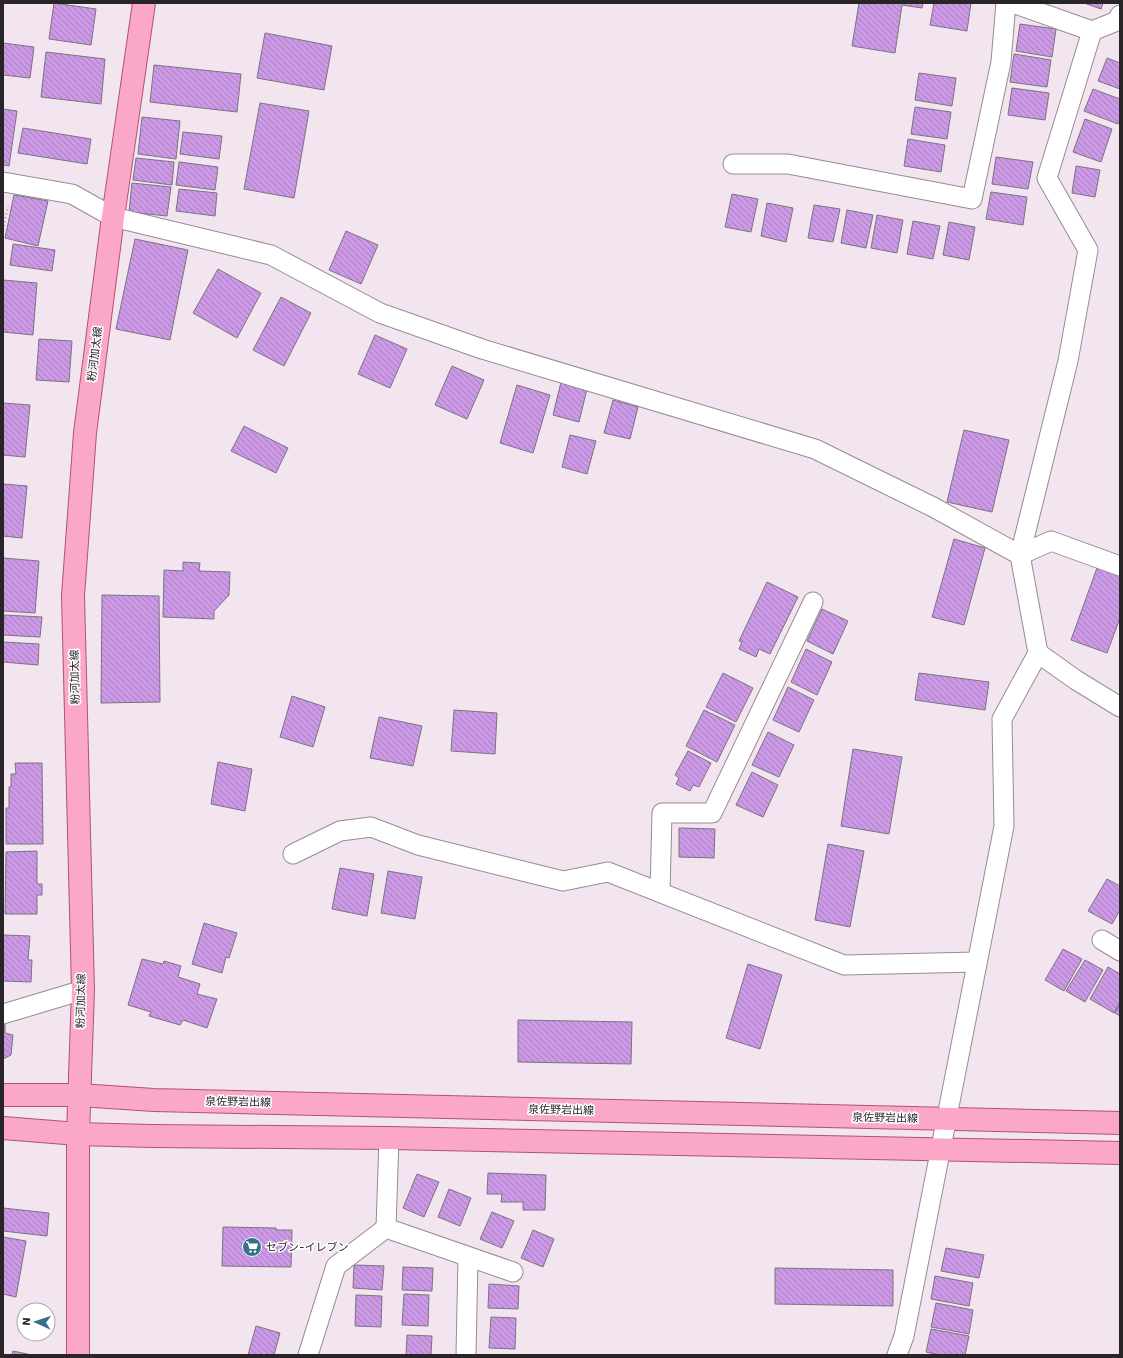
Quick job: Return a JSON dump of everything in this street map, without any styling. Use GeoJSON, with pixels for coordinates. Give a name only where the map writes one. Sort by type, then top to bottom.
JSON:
{"type":"FeatureCollection","features":[{"type":"Feature","properties":{"kind":"main road","name":"粉河加太線"},"geometry":{"type":"LineString","coordinates":[[78,1355],[78,1134],[83,990],[73,596],[85,433],[113,217],[144,3]]}},
{"type":"Feature","properties":{"kind":"main road","name":"泉佐野岩出線"},"geometry":{"type":"LineString","coordinates":[[3,1095],[79,1095],[154,1100],[1120,1123]]}},
{"type":"Feature","properties":{"kind":"main road"},"geometry":{"type":"LineString","coordinates":[[3,1128],[78,1134],[151,1136],[389,1138],[1120,1153]]}},
{"type":"Feature","properties":{"kind":"street"},"geometry":{"type":"LineString","coordinates":[[733,164],[788,164],[972,199],[1001,62],[1006,3]]}},
{"type":"Feature","properties":{"kind":"street"},"geometry":{"type":"LineString","coordinates":[[1013,3],[1092,31],[1117,21],[1120,15]]}},
{"type":"Feature","properties":{"kind":"street"},"geometry":{"type":"LineString","coordinates":[[897,1355],[904,1336],[942,1149],[946,1120],[1004,826],[1002,719],[1038,653],[1020,555],[1068,361],[1088,250],[1046,178],[1092,31]]}},
{"type":"Feature","properties":{"kind":"street"},"geometry":{"type":"LineString","coordinates":[[3,182],[72,194],[113,217],[271,255],[380,313],[482,349],[815,448],[933,507],[1020,555]]}},
{"type":"Feature","properties":{"kind":"street"},"geometry":{"type":"LineString","coordinates":[[1020,555],[1051,542],[1120,566]]}},
{"type":"Feature","properties":{"kind":"street"},"geometry":{"type":"LineString","coordinates":[[660,892],[662,813],[712,812],[812,602]]}},
{"type":"Feature","properties":{"kind":"street"},"geometry":{"type":"LineString","coordinates":[[1038,653],[1076,680],[1120,707]]}},
{"type":"Feature","properties":{"kind":"street"},"geometry":{"type":"LineString","coordinates":[[293,854],[340,832],[371,827],[418,845],[563,881],[608,872],[844,965],[977,962]]}},
{"type":"Feature","properties":{"kind":"street"},"geometry":{"type":"LineString","coordinates":[[1102,940],[1120,951]]}},
{"type":"Feature","properties":{"kind":"street"},"geometry":{"type":"LineString","coordinates":[[3,1014],[83,990]]}},
{"type":"Feature","properties":{"kind":"street"},"geometry":{"type":"LineString","coordinates":[[386,1228],[389,1138]]}},
{"type":"Feature","properties":{"kind":"street"},"geometry":{"type":"LineString","coordinates":[[386,1228],[513,1272]]}},
{"type":"Feature","properties":{"kind":"street"},"geometry":{"type":"LineString","coordinates":[[308,1355],[336,1266],[386,1228]]}},
{"type":"Feature","properties":{"kind":"street"},"geometry":{"type":"LineString","coordinates":[[466,1355],[468,1256]]}},
{"type":"Feature","properties":{"kind":"building"},"geometry":{"type":"Polygon","coordinates":[[[54,3],[96,9],[91,45],[49,39],[54,3]]]}},
{"type":"Feature","properties":{"kind":"building"},"geometry":{"type":"Polygon","coordinates":[[[859,3],[923,3],[922,8],[902,5],[895,53],[852,46],[859,3]]]}},
{"type":"Feature","properties":{"kind":"building"},"geometry":{"type":"Polygon","coordinates":[[[934,3],[971,3],[967,31],[930,25],[934,3]]]}},
{"type":"Feature","properties":{"kind":"building"},"geometry":{"type":"Polygon","coordinates":[[[1084,3],[1103,3],[1101,9],[1084,3]]]}},
{"type":"Feature","properties":{"kind":"building"},"geometry":{"type":"Polygon","coordinates":[[[1020,24],[1056,29],[1052,57],[1016,51],[1020,24]]]}},
{"type":"Feature","properties":{"kind":"building"},"geometry":{"type":"Polygon","coordinates":[[[265,33],[332,46],[324,90],[257,78],[265,33]]]}},
{"type":"Feature","properties":{"kind":"building"},"geometry":{"type":"Polygon","coordinates":[[[3,43],[34,47],[30,78],[3,75],[3,43]]]}},
{"type":"Feature","properties":{"kind":"building"},"geometry":{"type":"Polygon","coordinates":[[[46,52],[105,59],[101,104],[41,97],[46,52]]]}},
{"type":"Feature","properties":{"kind":"building"},"geometry":{"type":"Polygon","coordinates":[[[1014,54],[1051,60],[1047,87],[1010,82],[1014,54]]]}},
{"type":"Feature","properties":{"kind":"building"},"geometry":{"type":"Polygon","coordinates":[[[1107,58],[1120,63],[1120,89],[1098,81],[1107,58]]]}},
{"type":"Feature","properties":{"kind":"building"},"geometry":{"type":"Polygon","coordinates":[[[154,65],[241,74],[237,112],[150,102],[154,65]]]}},
{"type":"Feature","properties":{"kind":"building"},"geometry":{"type":"Polygon","coordinates":[[[919,73],[956,78],[952,106],[915,100],[919,73]]]}},
{"type":"Feature","properties":{"kind":"building"},"geometry":{"type":"Polygon","coordinates":[[[1012,88],[1049,93],[1045,120],[1008,115],[1012,88]]]}},
{"type":"Feature","properties":{"kind":"building"},"geometry":{"type":"Polygon","coordinates":[[[1093,89],[1120,99],[1120,119],[1118,124],[1084,111],[1093,89]]]}},
{"type":"Feature","properties":{"kind":"building"},"geometry":{"type":"Polygon","coordinates":[[[260,103],[309,111],[294,198],[244,189],[260,103]]]}},
{"type":"Feature","properties":{"kind":"building"},"geometry":{"type":"Polygon","coordinates":[[[915,107],[951,112],[947,139],[911,134],[915,107]]]}},
{"type":"Feature","properties":{"kind":"building"},"geometry":{"type":"Polygon","coordinates":[[[3,109],[17,111],[9,166],[3,165],[3,109]]]}},
{"type":"Feature","properties":{"kind":"building"},"geometry":{"type":"Polygon","coordinates":[[[142,117],[180,121],[176,159],[138,154],[142,117]]]}},
{"type":"Feature","properties":{"kind":"building"},"geometry":{"type":"Polygon","coordinates":[[[1085,119],[1112,129],[1101,162],[1073,152],[1085,119]]]}},
{"type":"Feature","properties":{"kind":"building"},"geometry":{"type":"Polygon","coordinates":[[[23,128],[91,139],[87,164],[18,153],[23,128]]]}},
{"type":"Feature","properties":{"kind":"building"},"geometry":{"type":"Polygon","coordinates":[[[183,132],[222,136],[219,159],[180,154],[183,132]]]}},
{"type":"Feature","properties":{"kind":"building"},"geometry":{"type":"Polygon","coordinates":[[[908,139],[945,145],[941,172],[904,166],[908,139]]]}},
{"type":"Feature","properties":{"kind":"building"},"geometry":{"type":"Polygon","coordinates":[[[996,157],[1033,162],[1028,189],[992,184],[996,157]]]}},
{"type":"Feature","properties":{"kind":"building"},"geometry":{"type":"Polygon","coordinates":[[[136,158],[174,162],[172,185],[133,180],[136,158]]]}},
{"type":"Feature","properties":{"kind":"building"},"geometry":{"type":"Polygon","coordinates":[[[179,162],[218,167],[215,190],[176,185],[179,162]]]}},
{"type":"Feature","properties":{"kind":"building"},"geometry":{"type":"Polygon","coordinates":[[[1076,166],[1100,170],[1095,197],[1072,193],[1076,166]]]}},
{"type":"Feature","properties":{"kind":"building"},"geometry":{"type":"Polygon","coordinates":[[[132,183],[171,187],[167,216],[129,212],[132,183]]]}},
{"type":"Feature","properties":{"kind":"building"},"geometry":{"type":"Polygon","coordinates":[[[179,189],[217,193],[215,216],[176,211],[179,189]]]}},
{"type":"Feature","properties":{"kind":"building"},"geometry":{"type":"Polygon","coordinates":[[[991,192],[1027,197],[1023,225],[986,219],[991,192]]]}},
{"type":"Feature","properties":{"kind":"building"},"geometry":{"type":"Polygon","coordinates":[[[732,194],[758,199],[751,232],[725,227],[732,194]]]}},
{"type":"Feature","properties":{"kind":"building"},"geometry":{"type":"Polygon","coordinates":[[[14,195],[48,201],[38,246],[5,238],[14,195]]]}},
{"type":"Feature","properties":{"kind":"building"},"geometry":{"type":"Polygon","coordinates":[[[767,203],[793,208],[786,242],[761,236],[767,203]]]}},
{"type":"Feature","properties":{"kind":"building"},"geometry":{"type":"Polygon","coordinates":[[[814,205],[840,209],[833,242],[808,238],[814,205]]]}},
{"type":"Feature","properties":{"kind":"building"},"geometry":{"type":"Polygon","coordinates":[[[847,210],[873,215],[866,248],[841,243],[847,210]]]}},
{"type":"Feature","properties":{"kind":"building"},"geometry":{"type":"Polygon","coordinates":[[[877,215],[903,220],[897,253],[871,248],[877,215]]]}},
{"type":"Feature","properties":{"kind":"building"},"geometry":{"type":"Polygon","coordinates":[[[913,221],[940,226],[933,259],[907,254],[913,221]]]}},
{"type":"Feature","properties":{"kind":"building"},"geometry":{"type":"Polygon","coordinates":[[[949,222],[975,227],[969,260],[943,255],[949,222]]]}},
{"type":"Feature","properties":{"kind":"building"},"geometry":{"type":"Polygon","coordinates":[[[346,231],[378,245],[361,284],[329,270],[346,231]]]}},
{"type":"Feature","properties":{"kind":"building"},"geometry":{"type":"Polygon","coordinates":[[[135,239],[188,250],[170,340],[116,329],[135,239]]]}},
{"type":"Feature","properties":{"kind":"building"},"geometry":{"type":"Polygon","coordinates":[[[13,244],[55,250],[52,271],[10,265],[13,244]]]}},
{"type":"Feature","properties":{"kind":"building"},"geometry":{"type":"Polygon","coordinates":[[[218,269],[261,293],[237,338],[193,313],[218,269]]]}},
{"type":"Feature","properties":{"kind":"building"},"geometry":{"type":"Polygon","coordinates":[[[3,280],[37,283],[33,335],[3,332],[3,280]]]}},
{"type":"Feature","properties":{"kind":"building"},"geometry":{"type":"Polygon","coordinates":[[[281,297],[311,313],[284,366],[253,350],[281,297]]]}},
{"type":"Feature","properties":{"kind":"building"},"geometry":{"type":"Polygon","coordinates":[[[375,335],[407,349],[390,388],[358,374],[375,335]]]}},
{"type":"Feature","properties":{"kind":"building"},"geometry":{"type":"Polygon","coordinates":[[[39,339],[72,341],[69,382],[36,380],[39,339]]]}},
{"type":"Feature","properties":{"kind":"building"},"geometry":{"type":"Polygon","coordinates":[[[452,366],[484,380],[467,419],[435,405],[452,366]]]}},
{"type":"Feature","properties":{"kind":"building"},"geometry":{"type":"Polygon","coordinates":[[[561,382],[587,389],[579,422],[553,415],[561,382]]]}},
{"type":"Feature","properties":{"kind":"building"},"geometry":{"type":"Polygon","coordinates":[[[517,385],[550,395],[533,453],[500,443],[517,385]]]}},
{"type":"Feature","properties":{"kind":"building"},"geometry":{"type":"Polygon","coordinates":[[[613,400],[638,407],[630,439],[604,433],[613,400]]]}},
{"type":"Feature","properties":{"kind":"building"},"geometry":{"type":"Polygon","coordinates":[[[3,403],[30,405],[25,457],[3,455],[3,403]]]}},
{"type":"Feature","properties":{"kind":"building"},"geometry":{"type":"Polygon","coordinates":[[[244,426],[288,448],[276,473],[231,451],[244,426]]]}},
{"type":"Feature","properties":{"kind":"building"},"geometry":{"type":"Polygon","coordinates":[[[964,430],[1009,440],[992,512],[947,502],[964,430]]]}},
{"type":"Feature","properties":{"kind":"building"},"geometry":{"type":"Polygon","coordinates":[[[570,435],[596,441],[587,474],[562,467],[570,435]]]}},
{"type":"Feature","properties":{"kind":"building"},"geometry":{"type":"Polygon","coordinates":[[[3,484],[27,486],[22,538],[3,536],[3,484]]]}},
{"type":"Feature","properties":{"kind":"building"},"geometry":{"type":"Polygon","coordinates":[[[954,539],[985,548],[964,625],[932,617],[954,539]]]}},
{"type":"Feature","properties":{"kind":"building"},"geometry":{"type":"Polygon","coordinates":[[[3,558],[39,561],[35,613],[3,611],[3,558]]]}},
{"type":"Feature","properties":{"kind":"building"},"geometry":{"type":"Polygon","coordinates":[[[183,562],[200,563],[199,571],[230,572],[229,595],[214,611],[214,619],[163,617],[164,570],[183,571],[183,562]]]}},
{"type":"Feature","properties":{"kind":"building"},"geometry":{"type":"Polygon","coordinates":[[[1097,568],[1120,576],[1120,618],[1107,653],[1071,640],[1097,568]]]}},
{"type":"Feature","properties":{"kind":"building"},"geometry":{"type":"Polygon","coordinates":[[[767,582],[798,597],[770,654],[759,649],[756,657],[739,649],[742,642],[739,641],[767,582]]]}},
{"type":"Feature","properties":{"kind":"building"},"geometry":{"type":"Polygon","coordinates":[[[102,595],[159,596],[160,702],[101,703],[102,595]]]}},
{"type":"Feature","properties":{"kind":"building"},"geometry":{"type":"Polygon","coordinates":[[[822,609],[848,621],[833,654],[807,641],[822,609]]]}},
{"type":"Feature","properties":{"kind":"building"},"geometry":{"type":"Polygon","coordinates":[[[4,615],[42,617],[40,637],[3,635],[4,615]]]}},
{"type":"Feature","properties":{"kind":"building"},"geometry":{"type":"Polygon","coordinates":[[[3,642],[39,644],[38,665],[3,662],[3,642]]]}},
{"type":"Feature","properties":{"kind":"building"},"geometry":{"type":"Polygon","coordinates":[[[806,649],[832,662],[817,695],[791,682],[806,649]]]}},
{"type":"Feature","properties":{"kind":"building"},"geometry":{"type":"Polygon","coordinates":[[[723,673],[753,688],[736,722],[706,707],[723,673]]]}},
{"type":"Feature","properties":{"kind":"building"},"geometry":{"type":"Polygon","coordinates":[[[919,673],[989,682],[985,710],[915,700],[919,673]]]}},
{"type":"Feature","properties":{"kind":"building"},"geometry":{"type":"Polygon","coordinates":[[[788,687],[814,700],[799,732],[773,720],[788,687]]]}},
{"type":"Feature","properties":{"kind":"building"},"geometry":{"type":"Polygon","coordinates":[[[292,696],[325,707],[313,747],[280,737],[292,696]]]}},
{"type":"Feature","properties":{"kind":"building"},"geometry":{"type":"Polygon","coordinates":[[[454,710],[497,713],[495,754],[451,751],[454,710]]]}},
{"type":"Feature","properties":{"kind":"building"},"geometry":{"type":"Polygon","coordinates":[[[704,710],[735,725],[717,762],[686,746],[704,710]]]}},
{"type":"Feature","properties":{"kind":"building"},"geometry":{"type":"Polygon","coordinates":[[[379,717],[422,726],[413,766],[370,758],[379,717]]]}},
{"type":"Feature","properties":{"kind":"building"},"geometry":{"type":"Polygon","coordinates":[[[768,732],[794,745],[779,777],[752,765],[768,732]]]}},
{"type":"Feature","properties":{"kind":"building"},"geometry":{"type":"Polygon","coordinates":[[[853,749],[902,757],[889,834],[841,826],[853,749]]]}},
{"type":"Feature","properties":{"kind":"building"},"geometry":{"type":"Polygon","coordinates":[[[688,751],[711,763],[699,787],[693,785],[690,791],[676,784],[679,778],[675,775],[688,751]]]}},
{"type":"Feature","properties":{"kind":"building"},"geometry":{"type":"Polygon","coordinates":[[[218,762],[252,769],[245,811],[211,804],[218,762]]]}},
{"type":"Feature","properties":{"kind":"building"},"geometry":{"type":"Polygon","coordinates":[[[15,763],[42,763],[43,844],[6,844],[6,808],[9,808],[9,787],[11,787],[11,774],[16,774],[15,763]]]}},
{"type":"Feature","properties":{"kind":"building"},"geometry":{"type":"Polygon","coordinates":[[[752,772],[778,785],[763,817],[736,805],[752,772]]]}},
{"type":"Feature","properties":{"kind":"building"},"geometry":{"type":"Polygon","coordinates":[[[679,828],[715,829],[714,858],[679,857],[679,828]]]}},
{"type":"Feature","properties":{"kind":"building"},"geometry":{"type":"Polygon","coordinates":[[[828,844],[864,851],[850,927],[815,920],[828,844]]]}},
{"type":"Feature","properties":{"kind":"building"},"geometry":{"type":"Polygon","coordinates":[[[37,851],[37,884],[42,884],[42,895],[37,895],[37,914],[5,914],[6,852],[37,851]]]}},
{"type":"Feature","properties":{"kind":"building"},"geometry":{"type":"Polygon","coordinates":[[[340,868],[374,874],[367,916],[332,909],[340,868]]]}},
{"type":"Feature","properties":{"kind":"building"},"geometry":{"type":"Polygon","coordinates":[[[388,871],[422,877],[415,919],[381,913],[388,871]]]}},
{"type":"Feature","properties":{"kind":"building"},"geometry":{"type":"Polygon","coordinates":[[[1107,879],[1120,886],[1120,910],[1112,924],[1088,911],[1107,879]]]}},
{"type":"Feature","properties":{"kind":"building"},"geometry":{"type":"Polygon","coordinates":[[[204,923],[237,933],[229,958],[226,957],[222,973],[192,964],[204,923]]]}},
{"type":"Feature","properties":{"kind":"building"},"geometry":{"type":"Polygon","coordinates":[[[3,935],[30,936],[28,960],[32,960],[31,982],[3,981],[3,935]]]}},
{"type":"Feature","properties":{"kind":"building"},"geometry":{"type":"Polygon","coordinates":[[[1063,949],[1082,959],[1064,991],[1045,980],[1063,949]]]}},
{"type":"Feature","properties":{"kind":"building"},"geometry":{"type":"Polygon","coordinates":[[[142,959],[163,964],[164,961],[181,966],[178,977],[200,984],[197,994],[217,999],[207,1028],[183,1020],[180,1025],[149,1016],[151,1012],[128,1005],[142,959]]]}},
{"type":"Feature","properties":{"kind":"building"},"geometry":{"type":"Polygon","coordinates":[[[1085,960],[1103,970],[1085,1002],[1066,991],[1085,960]]]}},
{"type":"Feature","properties":{"kind":"building"},"geometry":{"type":"Polygon","coordinates":[[[748,964],[782,975],[760,1049],[726,1038],[748,964]]]}},
{"type":"Feature","properties":{"kind":"building"},"geometry":{"type":"Polygon","coordinates":[[[1108,967],[1120,974],[1120,1002],[1114,1013],[1090,999],[1108,967]]]}},
{"type":"Feature","properties":{"kind":"building"},"geometry":{"type":"Polygon","coordinates":[[[1120,1004],[1120,1016],[1115,1013],[1120,1004]]]}},
{"type":"Feature","properties":{"kind":"building"},"geometry":{"type":"Polygon","coordinates":[[[518,1020],[632,1022],[631,1064],[518,1062],[518,1020]]]}},
{"type":"Feature","properties":{"kind":"building"},"geometry":{"type":"Polygon","coordinates":[[[3,1024],[5,1024],[5,1033],[13,1035],[11,1055],[3,1059],[3,1024]]]}},
{"type":"Feature","properties":{"kind":"building"},"geometry":{"type":"Polygon","coordinates":[[[488,1173],[546,1175],[545,1210],[523,1210],[523,1202],[501,1202],[502,1194],[487,1194],[488,1173]]]}},
{"type":"Feature","properties":{"kind":"building"},"geometry":{"type":"Polygon","coordinates":[[[417,1174],[439,1182],[424,1217],[403,1208],[417,1174]]]}},
{"type":"Feature","properties":{"kind":"building"},"geometry":{"type":"Polygon","coordinates":[[[449,1189],[471,1198],[460,1226],[438,1217],[449,1189]]]}},
{"type":"Feature","properties":{"kind":"building"},"geometry":{"type":"Polygon","coordinates":[[[3,1208],[49,1213],[47,1236],[3,1231],[3,1208]]]}},
{"type":"Feature","properties":{"kind":"building"},"geometry":{"type":"Polygon","coordinates":[[[492,1212],[514,1221],[502,1248],[480,1239],[492,1212]]]}},
{"type":"Feature","properties":{"kind":"building"},"geometry":{"type":"Polygon","coordinates":[[[223,1227],[276,1228],[276,1230],[292,1230],[291,1267],[222,1266],[223,1227]]]}},
{"type":"Feature","properties":{"kind":"building"},"geometry":{"type":"Polygon","coordinates":[[[533,1230],[554,1239],[543,1267],[521,1258],[533,1230]]]}},
{"type":"Feature","properties":{"kind":"building"},"geometry":{"type":"Polygon","coordinates":[[[3,1237],[26,1241],[16,1297],[3,1294],[3,1237]]]}},
{"type":"Feature","properties":{"kind":"building"},"geometry":{"type":"Polygon","coordinates":[[[946,1248],[984,1255],[979,1278],[941,1271],[946,1248]]]}},
{"type":"Feature","properties":{"kind":"building"},"geometry":{"type":"Polygon","coordinates":[[[354,1265],[384,1266],[382,1290],[353,1288],[354,1265]]]}},
{"type":"Feature","properties":{"kind":"building"},"geometry":{"type":"Polygon","coordinates":[[[403,1267],[433,1268],[432,1291],[402,1290],[403,1267]]]}},
{"type":"Feature","properties":{"kind":"building"},"geometry":{"type":"Polygon","coordinates":[[[775,1268],[893,1270],[893,1306],[775,1304],[775,1268]]]}},
{"type":"Feature","properties":{"kind":"building"},"geometry":{"type":"Polygon","coordinates":[[[935,1276],[973,1283],[969,1306],[931,1299],[935,1276]]]}},
{"type":"Feature","properties":{"kind":"building"},"geometry":{"type":"Polygon","coordinates":[[[489,1284],[519,1286],[518,1309],[488,1308],[489,1284]]]}},
{"type":"Feature","properties":{"kind":"building"},"geometry":{"type":"Polygon","coordinates":[[[404,1294],[429,1295],[428,1326],[402,1325],[404,1294]]]}},
{"type":"Feature","properties":{"kind":"building"},"geometry":{"type":"Polygon","coordinates":[[[356,1295],[382,1296],[381,1327],[355,1326],[356,1295]]]}},
{"type":"Feature","properties":{"kind":"building"},"geometry":{"type":"Polygon","coordinates":[[[936,1303],[973,1310],[969,1334],[931,1327],[936,1303]]]}},
{"type":"Feature","properties":{"kind":"building"},"geometry":{"type":"Polygon","coordinates":[[[491,1317],[516,1318],[515,1349],[489,1348],[491,1317]]]}},
{"type":"Feature","properties":{"kind":"building"},"geometry":{"type":"Polygon","coordinates":[[[256,1326],[280,1333],[274,1355],[248,1355],[256,1326]]]}},
{"type":"Feature","properties":{"kind":"building"},"geometry":{"type":"Polygon","coordinates":[[[931,1329],[969,1336],[965,1355],[940,1355],[926,1352],[931,1329]]]}},
{"type":"Feature","properties":{"kind":"building"},"geometry":{"type":"Polygon","coordinates":[[[407,1335],[432,1336],[431,1355],[406,1355],[407,1335]]]}},
{"type":"Feature","properties":{"kind":"building"},"geometry":{"type":"Polygon","coordinates":[[[13,1351],[32,1355],[12,1355],[13,1351]]]}},
{"type":"Feature","properties":{"kind":"place","name":"セブン-イレブン"},"geometry":{"type":"Point","coordinates":[252,1247]}}]}
